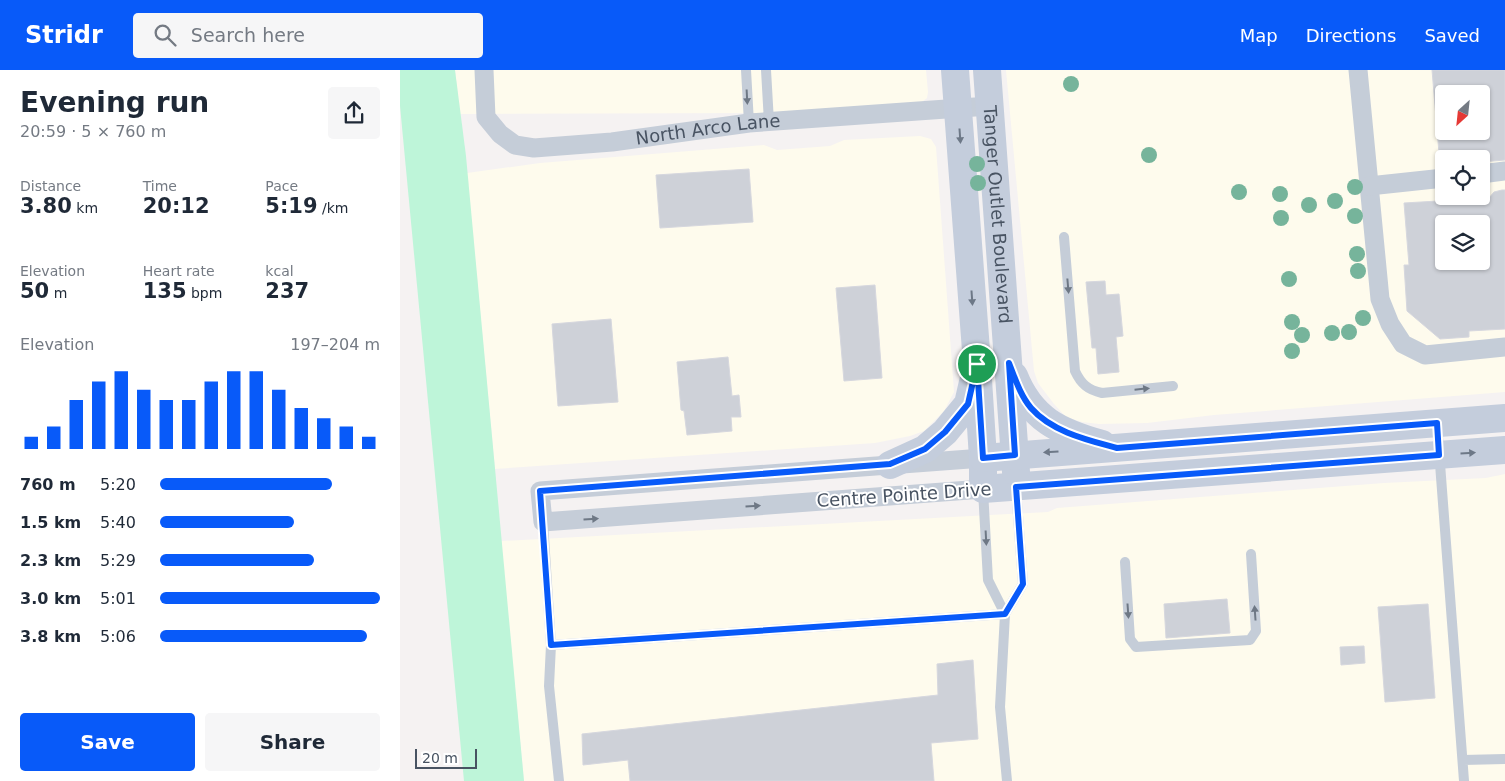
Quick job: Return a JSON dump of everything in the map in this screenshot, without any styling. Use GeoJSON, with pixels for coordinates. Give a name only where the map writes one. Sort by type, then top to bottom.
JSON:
{"type":"FeatureCollection","features":[{"type":"Feature","properties":{"kind":"street","name":"North Arco Lane"},"geometry":{"type":"LineString","coordinates":[[484,70],[486,117],[500,134],[515,144],[534,148],[612,142],[749,123],[989,106]]}},
{"type":"Feature","properties":{"kind":"street","name":"Tanger Outlet Boulevard"},"geometry":{"type":"LineString","coordinates":[[955,70],[977,364],[983,489]]}},
{"type":"Feature","properties":{"kind":"street","name":"Tanger Outlet Boulevard"},"geometry":{"type":"LineString","coordinates":[[986,70],[1009,363],[1016,487]]}},
{"type":"Feature","properties":{"kind":"street"},"geometry":{"type":"LineString","coordinates":[[1358,70],[1380,299],[1390,324],[1403,344],[1425,355],[1505,347]]}},
{"type":"Feature","properties":{"kind":"street"},"geometry":{"type":"LineString","coordinates":[[1490,173],[1505,171]]}},
{"type":"Feature","properties":{"kind":"street"},"geometry":{"type":"LineString","coordinates":[[1369,186],[1435,179]]}},
{"type":"Feature","properties":{"kind":"street"},"geometry":{"type":"LineString","coordinates":[[1009,363],[1018,387],[1031,408],[1046,421],[1078,437],[1117,448]]}},
{"type":"Feature","properties":{"kind":"street"},"geometry":{"type":"LineString","coordinates":[[890,464],[925,449],[945,432],[968,404],[977,364]]}},
{"type":"Feature","properties":{"kind":"street","name":"Centre Pointe Drive"},"geometry":{"type":"LineString","coordinates":[[1505,418],[540,491],[543,522],[1505,450]]}},
{"type":"Feature","properties":{"kind":"lane"},"geometry":{"type":"LineString","coordinates":[[746,70],[749,123]]}},
{"type":"Feature","properties":{"kind":"lane"},"geometry":{"type":"LineString","coordinates":[[766,70],[769,122]]}},
{"type":"Feature","properties":{"kind":"lane"},"geometry":{"type":"LineString","coordinates":[[1064,238],[1075,371],[1081,383],[1092,391],[1102,393],[1173,386]]}},
{"type":"Feature","properties":{"kind":"lane"},"geometry":{"type":"LineString","coordinates":[[1437,423],[1464,781]]}},
{"type":"Feature","properties":{"kind":"lane","name":"Tanger Outlet Boulevard"},"geometry":{"type":"LineString","coordinates":[[1005,614],[1023,584],[1016,487]]}},
{"type":"Feature","properties":{"kind":"lane","name":"Tanger Outlet Boulevard"},"geometry":{"type":"LineString","coordinates":[[983,489],[988,580],[1005,614]]}},
{"type":"Feature","properties":{"kind":"lane"},"geometry":{"type":"LineString","coordinates":[[543,522],[551,645],[549,686],[559,781]]}},
{"type":"Feature","properties":{"kind":"lane"},"geometry":{"type":"LineString","coordinates":[[1125,562],[1130,639],[1136,646],[1250,640],[1256,631],[1251,554]]}},
{"type":"Feature","properties":{"kind":"lane"},"geometry":{"type":"LineString","coordinates":[[551,645],[1005,614],[1000,708],[1007,781]]}},
{"type":"Feature","properties":{"kind":"lane"},"geometry":{"type":"LineString","coordinates":[[1463,760],[1505,759]]}},
{"type":"Feature","properties":{"kind":"shaded area"},"geometry":{"type":"Polygon","coordinates":[[[455,70],[926,70],[928,92],[927,98],[919,104],[793,113],[460,114],[455,70]]]}},
{"type":"Feature","properties":{"kind":"shaded area"},"geometry":{"type":"Polygon","coordinates":[[[1006,70],[1505,70],[1505,392],[1214,415],[1147,423],[1099,424],[1082,422],[1066,417],[1038,383],[1034,371],[1006,70]]]}},
{"type":"Feature","properties":{"kind":"shaded area"},"geometry":{"type":"Polygon","coordinates":[[[920,136],[931,139],[936,147],[954,392],[944,411],[924,431],[910,436],[875,443],[495,469],[467,173],[540,163],[764,145],[777,150],[830,146],[844,140],[920,136]]]}},
{"type":"Feature","properties":{"kind":"shaded area"},"geometry":{"type":"Polygon","coordinates":[[[1505,474],[1505,781],[524,781],[501,541],[1048,512],[1057,508],[1384,483],[1486,478],[1505,474]]]}},
{"type":"Feature","properties":{"kind":"green space"},"geometry":{"type":"Polygon","coordinates":[[[400,70],[455,70],[466,156],[524,781],[464,781],[400,106],[400,70]]]}},
{"type":"Feature","properties":{"kind":"building"},"geometry":{"type":"Polygon","coordinates":[[[1432,70],[1505,70],[1505,160],[1490,161],[1490,150],[1439,150],[1438,140],[1490,140],[1490,85],[1435,85],[1435,106],[1432,70]]]}},
{"type":"Feature","properties":{"kind":"building"},"geometry":{"type":"Polygon","coordinates":[[[749,169],[753,222],[660,228],[656,175],[749,169]]]}},
{"type":"Feature","properties":{"kind":"building"},"geometry":{"type":"Polygon","coordinates":[[[1505,190],[1505,329],[1469,331],[1469,337],[1440,339],[1407,311],[1404,265],[1409,265],[1404,203],[1435,201],[1435,205],[1490,205],[1490,197],[1494,192],[1505,190]]]}},
{"type":"Feature","properties":{"kind":"building"},"geometry":{"type":"Polygon","coordinates":[[[1105,281],[1106,295],[1119,294],[1123,336],[1116,337],[1119,372],[1098,374],[1096,348],[1092,348],[1086,282],[1105,281]]]}},
{"type":"Feature","properties":{"kind":"building"},"geometry":{"type":"Polygon","coordinates":[[[875,285],[882,378],[844,381],[836,288],[875,285]]]}},
{"type":"Feature","properties":{"kind":"building"},"geometry":{"type":"Polygon","coordinates":[[[611,319],[618,402],[558,406],[552,324],[611,319]]]}},
{"type":"Feature","properties":{"kind":"building"},"geometry":{"type":"Polygon","coordinates":[[[728,357],[732,396],[739,395],[741,417],[731,417],[732,431],[687,435],[684,411],[681,410],[677,362],[728,357]]]}},
{"type":"Feature","properties":{"kind":"building"},"geometry":{"type":"Polygon","coordinates":[[[1227,599],[1230,633],[1166,638],[1164,604],[1227,599]]]}},
{"type":"Feature","properties":{"kind":"building"},"geometry":{"type":"Polygon","coordinates":[[[1428,604],[1435,698],[1385,702],[1378,607],[1428,604]]]}},
{"type":"Feature","properties":{"kind":"building"},"geometry":{"type":"Polygon","coordinates":[[[1364,646],[1365,663],[1341,665],[1340,647],[1364,646]]]}},
{"type":"Feature","properties":{"kind":"building"},"geometry":{"type":"Polygon","coordinates":[[[973,660],[978,739],[931,743],[934,781],[630,781],[628,760],[583,765],[582,734],[938,695],[937,664],[973,660]]]}},
{"type":"Feature","properties":{"kind":"route"},"geometry":{"type":"LineString","coordinates":[[1009,363],[1018,387],[1031,408],[1046,421],[1078,437],[1117,448],[1437,423],[1439,455],[1016,487],[1023,584],[1005,614],[551,645],[540,491],[890,464],[925,449],[945,432],[968,404],[977,364],[983,458],[1015,455],[1009,363]]}}]}
